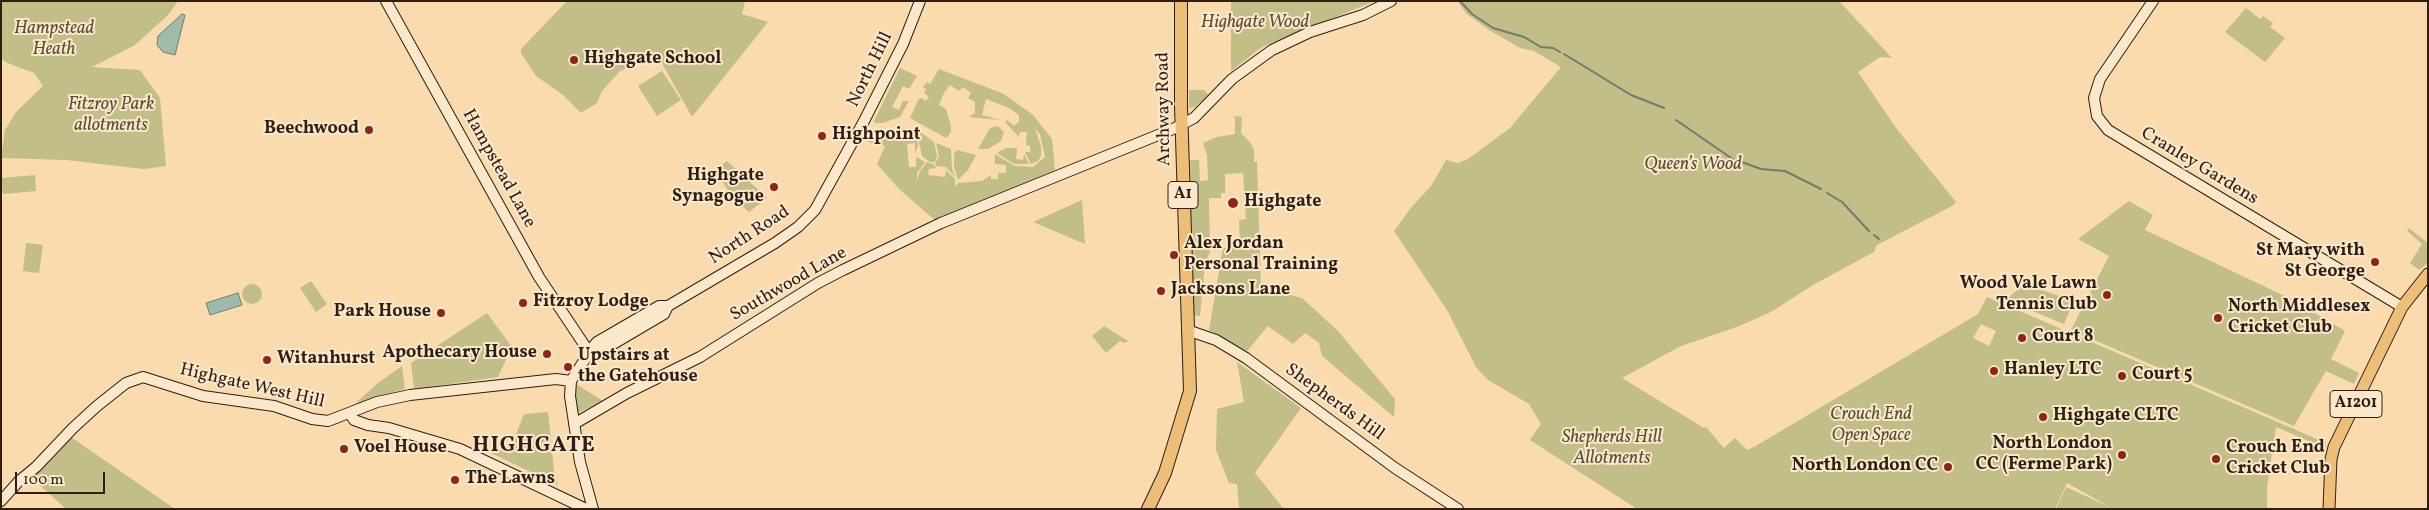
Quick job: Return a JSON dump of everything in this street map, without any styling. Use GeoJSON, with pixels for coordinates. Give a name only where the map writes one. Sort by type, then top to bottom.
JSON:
{"type":"FeatureCollection","features":[{"type":"Feature","properties":{"kind":"highway","name":"Archway Road"},"geometry":{"type":"LineString","coordinates":[[1148,509],[1167,466],[1190,391],[1182,124],[1181,1]]}},
{"type":"Feature","properties":{"kind":"main road","name":"Hampstead Lane"},"geometry":{"type":"LineString","coordinates":[[386,1],[536,273],[590,352]]}},
{"type":"Feature","properties":{"kind":"main road","name":"North Hill"},"geometry":{"type":"LineString","coordinates":[[849,152],[903,44],[920,1]]}},
{"type":"Feature","properties":{"kind":"main road","name":"Southwood Lane"},"geometry":{"type":"LineString","coordinates":[[574,424],[627,393],[700,357],[835,274],[937,225],[1182,124],[1198,114],[1232,79],[1272,50],[1310,32],[1363,15],[1391,1]]}},
{"type":"Feature","properties":{"kind":"main road","name":"Cranley Gardens"},"geometry":{"type":"LineString","coordinates":[[2153,1],[2100,78],[2094,98],[2097,116],[2108,130],[2402,307]]}},
{"type":"Feature","properties":{"kind":"main road","name":"North Road"},"geometry":{"type":"LineString","coordinates":[[590,352],[597,342],[659,306],[668,306],[798,227],[823,199],[849,152]]}},
{"type":"Feature","properties":{"kind":"main road","name":"A1201"},"geometry":{"type":"LineString","coordinates":[[2329,509],[2331,459],[2334,447],[2402,307],[2428,274]]}},
{"type":"Feature","properties":{"kind":"main road","name":"Shepherds Hill"},"geometry":{"type":"LineString","coordinates":[[1187,330],[1216,340],[1246,358],[1396,468],[1458,509]]}},
{"type":"Feature","properties":{"kind":"main road"},"geometry":{"type":"LineString","coordinates":[[590,352],[571,381],[570,396],[574,424],[593,509]]}},
{"type":"Feature","properties":{"kind":"main road","name":"Highgate West Hill"},"geometry":{"type":"LineString","coordinates":[[1,502],[19,481],[36,467],[97,406],[126,383],[143,377],[203,396],[274,406],[321,421],[328,421],[350,414],[377,402],[410,395],[556,379],[571,381]]}},
{"type":"Feature","properties":{"kind":"main road"},"geometry":{"type":"LineString","coordinates":[[350,414],[354,420],[368,426],[389,428],[460,448],[586,509]]}},
{"type":"Feature","properties":{"kind":"main road"},"geometry":{"type":"LineString","coordinates":[[572,501],[590,498]]}},
{"type":"Feature","properties":{"kind":"green space"},"geometry":{"type":"Polygon","coordinates":[[[1,1],[178,1],[168,15],[135,45],[92,67],[140,70],[160,98],[166,166],[144,169],[66,160],[1,158],[5,130],[16,112],[43,86],[34,73],[5,62],[1,57],[1,1]]]}},
{"type":"Feature","properties":{"kind":"green space","name":"Highgate School"},"geometry":{"type":"Polygon","coordinates":[[[567,1],[745,1],[742,14],[768,22],[692,117],[655,51],[638,64],[620,71],[602,91],[597,103],[581,113],[563,95],[536,76],[521,53],[521,49],[567,1]]]}},
{"type":"Feature","properties":{"kind":"green space","name":"Highgate Wood"},"geometry":{"type":"Polygon","coordinates":[[[1231,1],[1375,1],[1262,47],[1231,71],[1231,1]]]}},
{"type":"Feature","properties":{"kind":"green space","name":"Queen’s Wood"},"geometry":{"type":"Polygon","coordinates":[[[1457,1],[1839,1],[1892,58],[1880,57],[1858,72],[1896,128],[1956,202],[1952,206],[1877,245],[1874,252],[1813,285],[1771,312],[1737,327],[1681,346],[1622,378],[1704,428],[1706,427],[1724,448],[1735,438],[1747,450],[1754,447],[1978,314],[1987,297],[2326,443],[2325,448],[2276,427],[2267,487],[2267,509],[2056,509],[2066,487],[2110,507],[2067,483],[2055,509],[1637,509],[1530,440],[1541,424],[1529,404],[1488,380],[1476,367],[1447,310],[1394,231],[1410,209],[1431,186],[1446,160],[1458,163],[1468,159],[1510,128],[1561,67],[1534,51],[1520,48],[1489,30],[1467,14],[1457,1]],[[1981,324],[1973,338],[1989,346],[1996,331],[1981,324]]]}},
{"type":"Feature","properties":{"kind":"green space"},"geometry":{"type":"Polygon","coordinates":[[[2246,8],[2260,19],[2263,16],[2273,23],[2270,27],[2285,38],[2265,62],[2225,32],[2246,8]]]}},
{"type":"Feature","properties":{"kind":"green space"},"geometry":{"type":"Polygon","coordinates":[[[900,68],[917,76],[909,89],[903,86],[892,107],[899,110],[903,101],[909,101],[900,117],[883,123],[875,123],[874,121],[900,68]]]}},
{"type":"Feature","properties":{"kind":"green space"},"geometry":{"type":"Polygon","coordinates":[[[939,69],[1004,94],[1033,115],[1052,139],[1055,170],[936,221],[899,189],[877,164],[885,146],[880,144],[877,146],[865,140],[870,130],[885,132],[888,141],[905,137],[904,131],[897,132],[898,128],[911,128],[917,137],[918,146],[915,153],[915,143],[907,144],[909,167],[916,167],[916,157],[925,162],[917,173],[917,181],[920,171],[927,162],[933,164],[936,168],[929,169],[928,175],[945,177],[946,170],[955,179],[955,187],[958,183],[982,181],[991,175],[991,179],[998,179],[998,173],[1006,173],[1006,165],[995,164],[995,154],[1015,166],[1033,167],[1045,157],[1040,134],[1035,129],[1041,146],[1041,156],[1038,161],[1031,164],[1025,152],[1030,152],[1030,146],[1026,145],[1027,132],[1020,132],[1019,137],[1005,122],[1007,120],[1014,126],[1019,122],[1019,115],[1009,108],[986,99],[982,115],[1000,120],[969,117],[975,113],[975,102],[968,98],[971,93],[963,87],[959,91],[950,85],[939,105],[946,109],[951,126],[951,132],[946,138],[910,118],[918,100],[921,98],[926,101],[929,97],[924,93],[926,89],[923,87],[927,82],[930,84],[939,69]]]}},
{"type":"Feature","properties":{"kind":"green space"},"geometry":{"type":"Polygon","coordinates":[[[662,71],[681,100],[657,116],[638,86],[662,71]]]}},
{"type":"Feature","properties":{"kind":"green space"},"geometry":{"type":"Polygon","coordinates":[[[1189,90],[1204,90],[1209,95],[1195,107],[1189,108],[1189,90]]]}},
{"type":"Feature","properties":{"kind":"green space"},"geometry":{"type":"Polygon","coordinates":[[[1235,116],[1242,117],[1241,133],[1250,142],[1254,150],[1254,162],[1257,162],[1261,287],[1290,292],[1290,295],[1302,298],[1337,330],[1395,399],[1394,417],[1322,356],[1319,343],[1305,333],[1293,344],[1268,326],[1247,351],[1209,330],[1223,248],[1240,248],[1239,220],[1246,219],[1243,173],[1225,174],[1225,193],[1221,193],[1221,198],[1209,198],[1210,252],[1205,263],[1200,316],[1193,315],[1190,160],[1199,160],[1200,181],[1208,180],[1207,155],[1203,143],[1217,137],[1235,134],[1235,116]]]}},
{"type":"Feature","properties":{"kind":"green space"},"geometry":{"type":"Polygon","coordinates":[[[998,126],[1004,132],[1001,141],[988,149],[978,149],[990,128],[998,126]]]}},
{"type":"Feature","properties":{"kind":"green space"},"geometry":{"type":"Polygon","coordinates":[[[916,129],[934,142],[937,156],[935,162],[930,162],[922,156],[916,129]]]}},
{"type":"Feature","properties":{"kind":"green space"},"geometry":{"type":"Polygon","coordinates":[[[936,143],[951,149],[952,169],[955,177],[946,167],[936,166],[935,164],[939,156],[936,143]]]}},
{"type":"Feature","properties":{"kind":"green space"},"geometry":{"type":"Polygon","coordinates":[[[1006,148],[1017,148],[1016,159],[1023,160],[1024,154],[1029,164],[1014,164],[997,153],[1006,148]]]}},
{"type":"Feature","properties":{"kind":"green space"},"geometry":{"type":"Polygon","coordinates":[[[957,150],[976,155],[968,170],[958,180],[954,167],[954,154],[957,150]]]}},
{"type":"Feature","properties":{"kind":"green space"},"geometry":{"type":"Polygon","coordinates":[[[727,161],[767,198],[749,212],[733,198],[715,170],[727,161]]]}},
{"type":"Feature","properties":{"kind":"green space"},"geometry":{"type":"Polygon","coordinates":[[[35,175],[36,191],[3,194],[1,178],[35,175]]]}},
{"type":"Feature","properties":{"kind":"green space"},"geometry":{"type":"Polygon","coordinates":[[[1082,200],[1085,244],[1033,222],[1082,200]]]}},
{"type":"Feature","properties":{"kind":"green space","name":"North Middlesex Cricket Club"},"geometry":{"type":"Polygon","coordinates":[[[2129,201],[2153,215],[2145,230],[2291,299],[2345,331],[2331,359],[2359,373],[2354,384],[2326,371],[2294,426],[2071,330],[2109,256],[2078,239],[2129,201]]]}},
{"type":"Feature","properties":{"kind":"green space"},"geometry":{"type":"Polygon","coordinates":[[[2409,228],[2428,243],[2428,263],[2419,270],[2410,263],[2422,244],[2407,231],[2409,228]]]}},
{"type":"Feature","properties":{"kind":"green space"},"geometry":{"type":"Polygon","coordinates":[[[26,243],[43,245],[39,273],[23,271],[26,243]]]}},
{"type":"Feature","properties":{"kind":"green space"},"geometry":{"type":"Polygon","coordinates":[[[311,281],[327,304],[316,312],[300,288],[311,281]]]}},
{"type":"Feature","properties":{"kind":"green space"},"geometry":{"type":"Polygon","coordinates":[[[252,284],[259,287],[262,294],[259,301],[252,304],[245,301],[242,294],[245,287],[252,284]]]}},
{"type":"Feature","properties":{"kind":"green space"},"geometry":{"type":"Polygon","coordinates":[[[2024,284],[2074,301],[2064,324],[2006,300],[2024,284]]]}},
{"type":"Feature","properties":{"kind":"green space"},"geometry":{"type":"Polygon","coordinates":[[[487,313],[512,347],[498,377],[414,389],[411,363],[487,313]]]}},
{"type":"Feature","properties":{"kind":"green space"},"geometry":{"type":"Polygon","coordinates":[[[1104,326],[1128,341],[1125,343],[1120,341],[1106,353],[1092,336],[1104,326]]]}},
{"type":"Feature","properties":{"kind":"green space"},"geometry":{"type":"Polygon","coordinates":[[[1237,362],[1301,408],[1255,473],[1284,509],[1239,509],[1237,484],[1229,483],[1216,450],[1217,409],[1244,402],[1237,362]]]}},
{"type":"Feature","properties":{"kind":"green space"},"geometry":{"type":"Polygon","coordinates":[[[402,366],[405,389],[378,396],[355,407],[357,402],[378,383],[402,366]]]}},
{"type":"Feature","properties":{"kind":"green space"},"geometry":{"type":"Polygon","coordinates":[[[576,384],[603,401],[578,413],[575,403],[576,384]]]}},
{"type":"Feature","properties":{"kind":"green space"},"geometry":{"type":"Polygon","coordinates":[[[548,412],[554,471],[558,485],[489,452],[513,442],[524,414],[548,412]]]}},
{"type":"Feature","properties":{"kind":"green space"},"geometry":{"type":"Polygon","coordinates":[[[71,437],[175,509],[66,509],[32,478],[71,437]]]}},
{"type":"Feature","properties":{"kind":"shaded area"},"geometry":{"type":"Polygon","coordinates":[[[182,14],[185,15],[175,55],[163,52],[157,45],[158,36],[182,14]]]}},
{"type":"Feature","properties":{"kind":"shaded area"},"geometry":{"type":"Polygon","coordinates":[[[238,293],[242,305],[210,315],[206,303],[238,293]]]}},
{"type":"Feature","properties":{"kind":"waterway"},"geometry":{"type":"LineString","coordinates":[[1460,1],[1472,14],[1493,28],[1524,37],[1541,47],[1553,48],[1560,52]]}},
{"type":"Feature","properties":{"kind":"waterway"},"geometry":{"type":"LineString","coordinates":[[1564,54],[1631,95],[1664,108]]}},
{"type":"Feature","properties":{"kind":"waterway"},"geometry":{"type":"LineString","coordinates":[[1676,120],[1734,160]]}},
{"type":"Feature","properties":{"kind":"waterway"},"geometry":{"type":"LineString","coordinates":[[1739,161],[1761,169],[1785,171],[1821,189]]}},
{"type":"Feature","properties":{"kind":"waterway"},"geometry":{"type":"LineString","coordinates":[[1827,193],[1842,202],[1869,231]]}},
{"type":"Feature","properties":{"kind":"waterway"},"geometry":{"type":"LineString","coordinates":[[1874,235],[1879,239]]}},
{"type":"Feature","properties":{"kind":"place","name":"Highgate School"},"geometry":{"type":"Point","coordinates":[574,60]}},
{"type":"Feature","properties":{"kind":"place","name":"Beechwood"},"geometry":{"type":"Point","coordinates":[369,130]}},
{"type":"Feature","properties":{"kind":"place","name":"Highpoint"},"geometry":{"type":"Point","coordinates":[822,136]}},
{"type":"Feature","properties":{"kind":"place","name":"Highgate Synagogue"},"geometry":{"type":"Point","coordinates":[774,187]}},
{"type":"Feature","properties":{"kind":"place","name":"Highgate"},"geometry":{"type":"Point","coordinates":[1233,203]}},
{"type":"Feature","properties":{"kind":"place","name":"Alex Jordan Personal Training"},"geometry":{"type":"Point","coordinates":[1174,255]}},
{"type":"Feature","properties":{"kind":"place","name":"St Mary with St George"},"geometry":{"type":"Point","coordinates":[2375,262]}},
{"type":"Feature","properties":{"kind":"place","name":"Jacksons Lane"},"geometry":{"type":"Point","coordinates":[1161,291]}},
{"type":"Feature","properties":{"kind":"place","name":"Wood Vale Lawn Tennis Club"},"geometry":{"type":"Point","coordinates":[2107,295]}},
{"type":"Feature","properties":{"kind":"place","name":"Fitzroy Lodge"},"geometry":{"type":"Point","coordinates":[523,303]}},
{"type":"Feature","properties":{"kind":"place","name":"Park House"},"geometry":{"type":"Point","coordinates":[441,313]}},
{"type":"Feature","properties":{"kind":"place","name":"North Middlesex Cricket Club"},"geometry":{"type":"Point","coordinates":[2218,318]}},
{"type":"Feature","properties":{"kind":"place","name":"Court 8"},"geometry":{"type":"Point","coordinates":[2022,338]}},
{"type":"Feature","properties":{"kind":"place","name":"Apothecary House"},"geometry":{"type":"Point","coordinates":[547,354]}},
{"type":"Feature","properties":{"kind":"place","name":"Witanhurst"},"geometry":{"type":"Point","coordinates":[267,360]}},
{"type":"Feature","properties":{"kind":"place","name":"Upstairs at the Gatehouse"},"geometry":{"type":"Point","coordinates":[568,367]}},
{"type":"Feature","properties":{"kind":"place","name":"Hanley LTC"},"geometry":{"type":"Point","coordinates":[1994,371]}},
{"type":"Feature","properties":{"kind":"place","name":"Court 5"},"geometry":{"type":"Point","coordinates":[2122,376]}},
{"type":"Feature","properties":{"kind":"place","name":"Highgate CLTC"},"geometry":{"type":"Point","coordinates":[2043,417]}},
{"type":"Feature","properties":{"kind":"place","name":"Voel House"},"geometry":{"type":"Point","coordinates":[344,449]}},
{"type":"Feature","properties":{"kind":"place","name":"North London CC (Ferme Park)"},"geometry":{"type":"Point","coordinates":[2122,455]}},
{"type":"Feature","properties":{"kind":"place","name":"Crouch End Cricket Club"},"geometry":{"type":"Point","coordinates":[2216,459]}},
{"type":"Feature","properties":{"kind":"place","name":"North London CC"},"geometry":{"type":"Point","coordinates":[1948,467]}},
{"type":"Feature","properties":{"kind":"place","name":"The Lawns"},"geometry":{"type":"Point","coordinates":[455,480]}},
{"type":"Feature","properties":{"kind":"district","name":"HIGHGATE"},"geometry":{"type":"Point","coordinates":[534,447]}},
{"type":"Feature","properties":{"kind":"park label","name":"Hampstead Heath"},"geometry":{"type":"Point","coordinates":[54,40]}},
{"type":"Feature","properties":{"kind":"park label","name":"Fitzroy Park allotments"},"geometry":{"type":"Point","coordinates":[111,116]}},
{"type":"Feature","properties":{"kind":"park label","name":"Crouch End Open Space"},"geometry":{"type":"Point","coordinates":[1871,426]}},
{"type":"Feature","properties":{"kind":"park label","name":"Shepherds Hill Allotments"},"geometry":{"type":"Point","coordinates":[1612,449]}}]}
